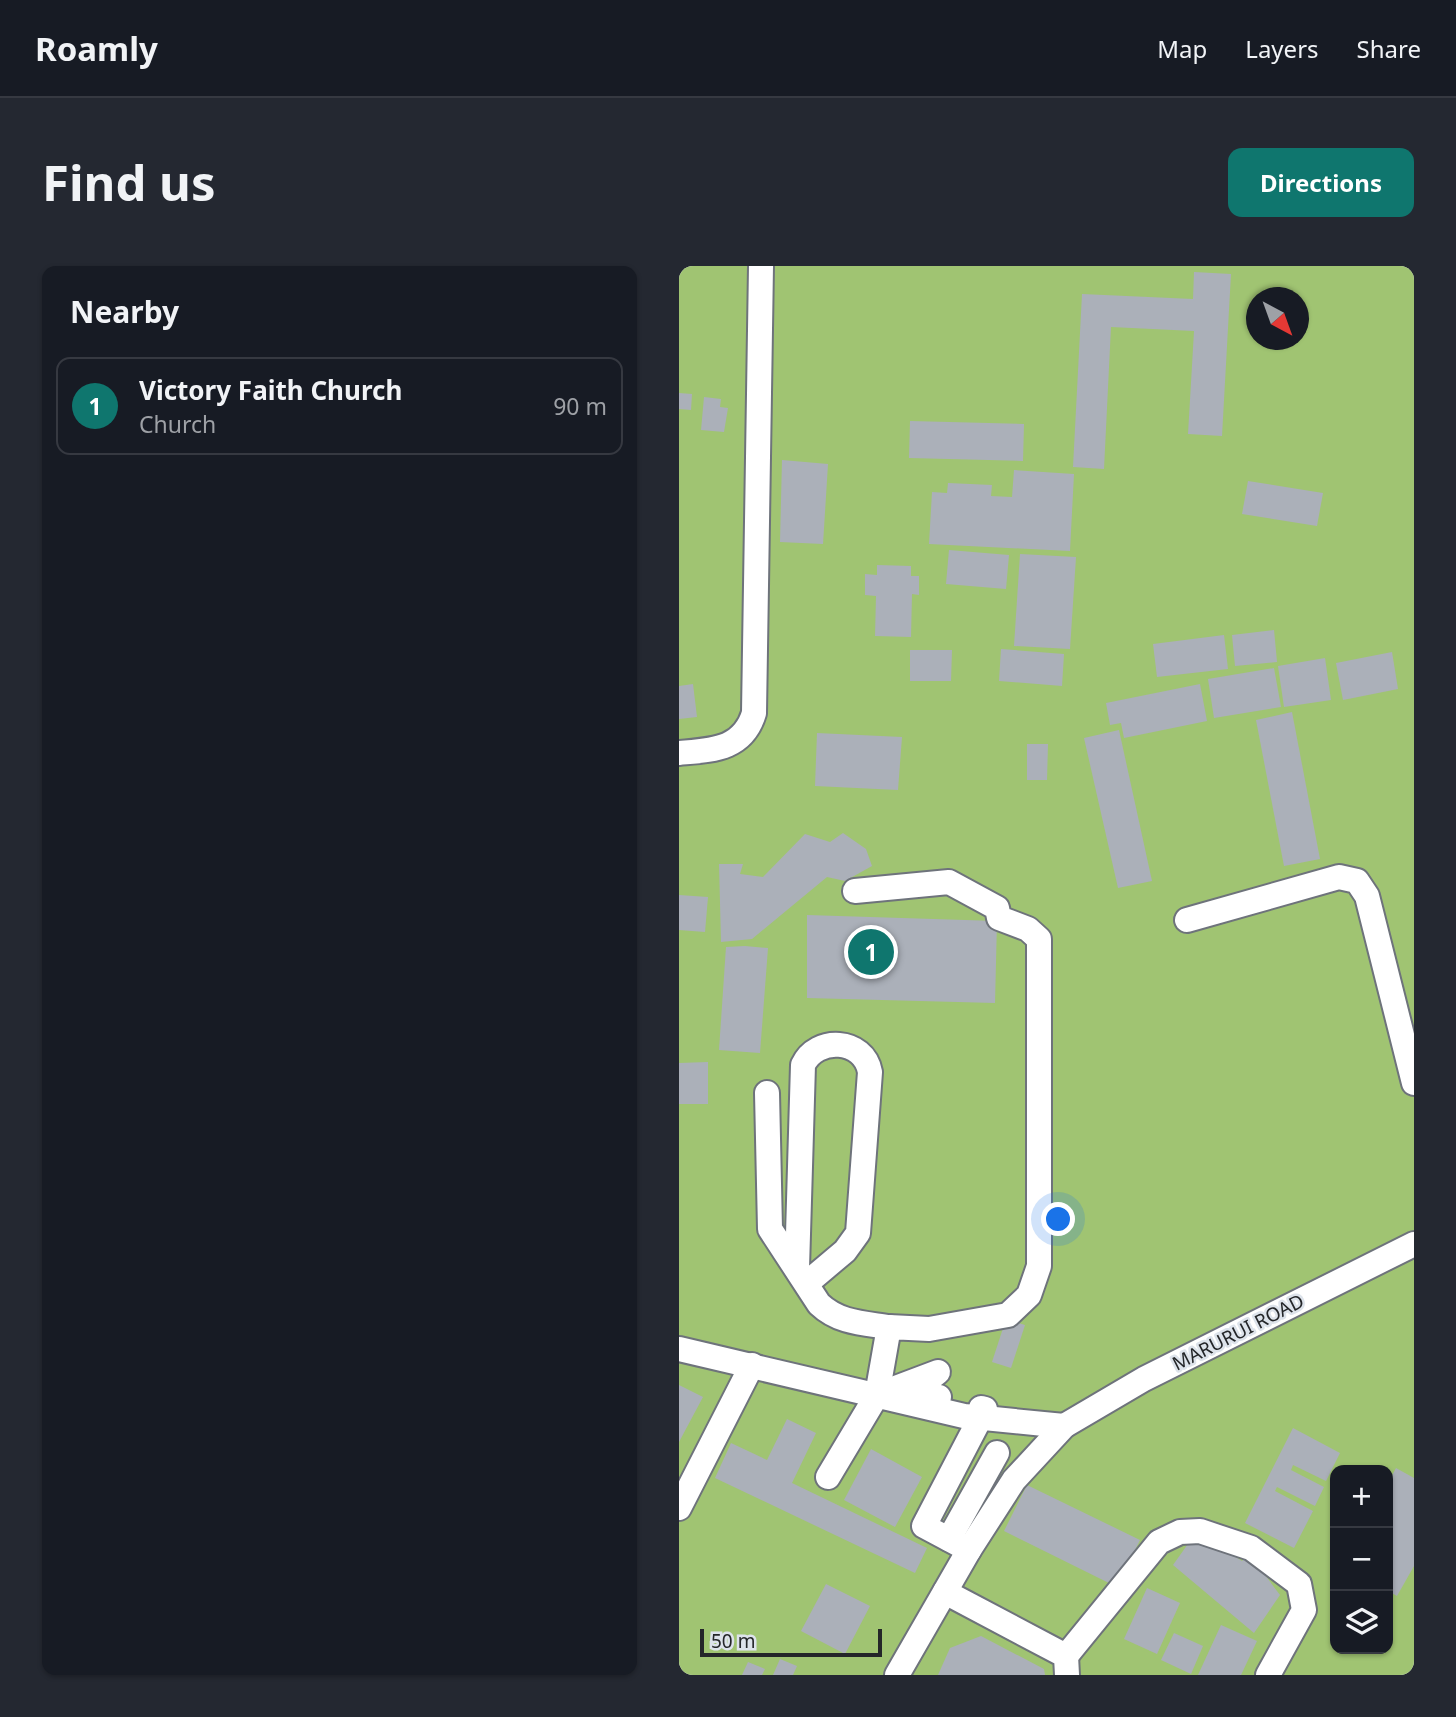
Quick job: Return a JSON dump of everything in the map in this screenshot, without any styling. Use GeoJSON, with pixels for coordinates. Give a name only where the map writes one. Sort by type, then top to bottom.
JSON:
{"type":"FeatureCollection","features":[{"type":"Feature","properties":{"kind":"street"},"geometry":{"type":"LineString","coordinates":[[679,753],[718,750],[731,745],[750,725],[754,713],[761,266]]}},
{"type":"Feature","properties":{"kind":"street"},"geometry":{"type":"LineString","coordinates":[[1187,920],[1339,877],[1357,881],[1367,896],[1414,1083]]}},
{"type":"Feature","properties":{"kind":"street"},"geometry":{"type":"LineString","coordinates":[[767,1093],[770,1229],[819,1304],[829,1314],[841,1320],[929,1329],[1008,1315],[1029,1295],[1036,1280],[1039,939],[1028,929],[999,918],[997,908],[949,882],[855,891]]}},
{"type":"Feature","properties":{"kind":"street"},"geometry":{"type":"LineString","coordinates":[[815,1048],[853,1048],[863,1055],[870,1072],[858,1233],[845,1251],[802,1276],[803,1065],[815,1048]]}},
{"type":"Feature","properties":{"kind":"street","name":"MARURUI ROAD"},"geometry":{"type":"LineString","coordinates":[[959,1544],[1065,1426],[1144,1379],[1414,1244]]}},
{"type":"Feature","properties":{"kind":"street"},"geometry":{"type":"LineString","coordinates":[[828,1477],[877,1395],[889,1327]]}},
{"type":"Feature","properties":{"kind":"street"},"geometry":{"type":"LineString","coordinates":[[679,1349],[877,1395],[973,1421],[1065,1426]]}},
{"type":"Feature","properties":{"kind":"street"},"geometry":{"type":"LineString","coordinates":[[679,1508],[752,1365]]}},
{"type":"Feature","properties":{"kind":"street"},"geometry":{"type":"LineString","coordinates":[[877,1395],[938,1373],[914,1391],[985,1409],[973,1421],[924,1526],[959,1544]]}},
{"type":"Feature","properties":{"kind":"street"},"geometry":{"type":"LineString","coordinates":[[973,1421],[1014,1480]]}},
{"type":"Feature","properties":{"kind":"street"},"geometry":{"type":"LineString","coordinates":[[897,1675],[945,1592],[959,1544],[997,1454]]}},
{"type":"Feature","properties":{"kind":"street"},"geometry":{"type":"LineString","coordinates":[[945,1592],[1067,1666],[1159,1542],[1191,1530],[1251,1548],[1299,1584],[1304,1610],[1268,1675]]}},
{"type":"Feature","properties":{"kind":"green space"},"geometry":{"type":"Polygon","coordinates":[[[679,266],[1414,266],[1414,1675],[679,1675],[679,266]]]}},
{"type":"Feature","properties":{"kind":"building"},"geometry":{"type":"Polygon","coordinates":[[[1194,272],[1231,274],[1222,436],[1188,434],[1194,331],[1111,327],[1104,469],[1073,467],[1082,294],[1193,299],[1194,272]]]}},
{"type":"Feature","properties":{"kind":"building"},"geometry":{"type":"Polygon","coordinates":[[[679,393],[692,394],[691,410],[679,409],[679,393]]]}},
{"type":"Feature","properties":{"kind":"building"},"geometry":{"type":"Polygon","coordinates":[[[704,397],[721,399],[720,407],[728,408],[724,432],[701,430],[704,397]]]}},
{"type":"Feature","properties":{"kind":"building"},"geometry":{"type":"Polygon","coordinates":[[[910,421],[1024,424],[1023,461],[909,458],[910,421]]]}},
{"type":"Feature","properties":{"kind":"building"},"geometry":{"type":"Polygon","coordinates":[[[782,460],[828,464],[823,544],[780,542],[782,460]]]}},
{"type":"Feature","properties":{"kind":"building"},"geometry":{"type":"Polygon","coordinates":[[[1014,470],[1074,474],[1070,551],[929,544],[932,492],[947,493],[948,483],[992,485],[991,496],[1012,497],[1014,470]]]}},
{"type":"Feature","properties":{"kind":"building"},"geometry":{"type":"Polygon","coordinates":[[[1248,481],[1323,493],[1317,526],[1242,514],[1248,481]]]}},
{"type":"Feature","properties":{"kind":"building"},"geometry":{"type":"Polygon","coordinates":[[[949,550],[1009,555],[1006,589],[946,584],[949,550]]]}},
{"type":"Feature","properties":{"kind":"building"},"geometry":{"type":"Polygon","coordinates":[[[1020,554],[1076,557],[1070,649],[1014,646],[1020,554]]]}},
{"type":"Feature","properties":{"kind":"building"},"geometry":{"type":"Polygon","coordinates":[[[877,565],[911,566],[911,576],[919,576],[919,595],[912,594],[911,637],[875,636],[876,596],[865,595],[865,574],[877,575],[877,565]]]}},
{"type":"Feature","properties":{"kind":"building"},"geometry":{"type":"Polygon","coordinates":[[[1274,630],[1277,662],[1235,666],[1232,635],[1274,630]]]}},
{"type":"Feature","properties":{"kind":"building"},"geometry":{"type":"Polygon","coordinates":[[[1224,635],[1228,669],[1157,677],[1153,644],[1224,635]]]}},
{"type":"Feature","properties":{"kind":"building"},"geometry":{"type":"Polygon","coordinates":[[[1001,649],[1064,654],[1062,686],[999,681],[1001,649]]]}},
{"type":"Feature","properties":{"kind":"building"},"geometry":{"type":"Polygon","coordinates":[[[910,650],[952,650],[951,681],[910,681],[910,650]]]}},
{"type":"Feature","properties":{"kind":"building"},"geometry":{"type":"Polygon","coordinates":[[[1392,652],[1398,689],[1343,700],[1336,663],[1392,652]]]}},
{"type":"Feature","properties":{"kind":"building"},"geometry":{"type":"Polygon","coordinates":[[[1325,658],[1331,700],[1284,707],[1278,666],[1325,658]]]}},
{"type":"Feature","properties":{"kind":"building"},"geometry":{"type":"Polygon","coordinates":[[[1274,668],[1281,707],[1214,718],[1208,679],[1274,668]]]}},
{"type":"Feature","properties":{"kind":"building"},"geometry":{"type":"Polygon","coordinates":[[[693,684],[697,717],[679,719],[679,686],[693,684]]]}},
{"type":"Feature","properties":{"kind":"building"},"geometry":{"type":"Polygon","coordinates":[[[1200,684],[1207,721],[1124,738],[1121,723],[1110,725],[1106,703],[1200,684]]]}},
{"type":"Feature","properties":{"kind":"building"},"geometry":{"type":"Polygon","coordinates":[[[1292,712],[1320,859],[1284,866],[1256,720],[1292,712]]]}},
{"type":"Feature","properties":{"kind":"building"},"geometry":{"type":"Polygon","coordinates":[[[1119,730],[1152,881],[1118,888],[1084,738],[1119,730]]]}},
{"type":"Feature","properties":{"kind":"building"},"geometry":{"type":"Polygon","coordinates":[[[817,733],[902,737],[898,790],[815,786],[817,733]]]}},
{"type":"Feature","properties":{"kind":"building"},"geometry":{"type":"Polygon","coordinates":[[[1027,744],[1048,744],[1047,780],[1027,780],[1027,744]]]}},
{"type":"Feature","properties":{"kind":"building"},"geometry":{"type":"Polygon","coordinates":[[[843,833],[866,849],[872,866],[845,881],[827,877],[752,939],[721,942],[719,864],[743,864],[740,874],[763,877],[805,834],[830,842],[843,833]]]}},
{"type":"Feature","properties":{"kind":"building"},"geometry":{"type":"Polygon","coordinates":[[[679,895],[708,897],[705,932],[679,930],[679,895]]]}},
{"type":"Feature","properties":{"kind":"building"},"geometry":{"type":"Polygon","coordinates":[[[807,915],[997,921],[995,1003],[807,998],[807,915]]]}},
{"type":"Feature","properties":{"kind":"building"},"geometry":{"type":"Polygon","coordinates":[[[726,947],[768,948],[760,1053],[719,1050],[726,947]]]}},
{"type":"Feature","properties":{"kind":"building"},"geometry":{"type":"Polygon","coordinates":[[[708,1062],[708,1104],[679,1104],[679,1063],[708,1062]]]}},
{"type":"Feature","properties":{"kind":"building"},"geometry":{"type":"Polygon","coordinates":[[[1006,1319],[1025,1325],[1011,1368],[992,1362],[1006,1319]]]}},
{"type":"Feature","properties":{"kind":"building"},"geometry":{"type":"Polygon","coordinates":[[[679,1385],[703,1397],[679,1442],[679,1385]]]}},
{"type":"Feature","properties":{"kind":"building"},"geometry":{"type":"Polygon","coordinates":[[[787,1419],[816,1433],[792,1483],[927,1548],[915,1573],[715,1478],[731,1443],[767,1460],[787,1419]]]}},
{"type":"Feature","properties":{"kind":"building"},"geometry":{"type":"Polygon","coordinates":[[[1293,1428],[1340,1453],[1334,1465],[1330,1465],[1326,1481],[1293,1465],[1291,1470],[1324,1487],[1315,1506],[1277,1487],[1275,1491],[1313,1511],[1294,1548],[1245,1523],[1293,1428]]]}},
{"type":"Feature","properties":{"kind":"building"},"geometry":{"type":"Polygon","coordinates":[[[871,1449],[922,1477],[895,1527],[844,1500],[871,1449]]]}},
{"type":"Feature","properties":{"kind":"building"},"geometry":{"type":"Polygon","coordinates":[[[1396,1468],[1414,1478],[1414,1566],[1397,1596],[1393,1594],[1393,1474],[1396,1468]]]}},
{"type":"Feature","properties":{"kind":"building"},"geometry":{"type":"Polygon","coordinates":[[[1027,1485],[1140,1540],[1117,1587],[1004,1531],[1027,1485]]]}},
{"type":"Feature","properties":{"kind":"building"},"geometry":{"type":"Polygon","coordinates":[[[1190,1541],[1220,1547],[1242,1561],[1246,1557],[1262,1571],[1280,1595],[1254,1633],[1173,1565],[1190,1541]]]}},
{"type":"Feature","properties":{"kind":"building"},"geometry":{"type":"Polygon","coordinates":[[[826,1584],[870,1606],[845,1654],[801,1631],[826,1584]]]}},
{"type":"Feature","properties":{"kind":"building"},"geometry":{"type":"Polygon","coordinates":[[[1147,1588],[1180,1603],[1157,1654],[1124,1639],[1147,1588]]]}},
{"type":"Feature","properties":{"kind":"building"},"geometry":{"type":"Polygon","coordinates":[[[1221,1625],[1257,1641],[1241,1675],[1198,1675],[1221,1625]]]}},
{"type":"Feature","properties":{"kind":"building"},"geometry":{"type":"Polygon","coordinates":[[[1174,1633],[1203,1646],[1191,1674],[1161,1660],[1174,1633]]]}},
{"type":"Feature","properties":{"kind":"building"},"geometry":{"type":"Polygon","coordinates":[[[981,1636],[1044,1669],[1045,1675],[938,1675],[950,1648],[981,1636]]]}},
{"type":"Feature","properties":{"kind":"building"},"geometry":{"type":"Polygon","coordinates":[[[780,1659],[797,1666],[793,1675],[773,1675],[780,1659]]]}},
{"type":"Feature","properties":{"kind":"building"},"geometry":{"type":"Polygon","coordinates":[[[748,1662],[765,1669],[762,1675],[742,1675],[748,1662]]]}},
{"type":"Feature","properties":{"kind":"place","name":"Victory Faith Church"},"geometry":{"type":"Point","coordinates":[871,952]}}]}
